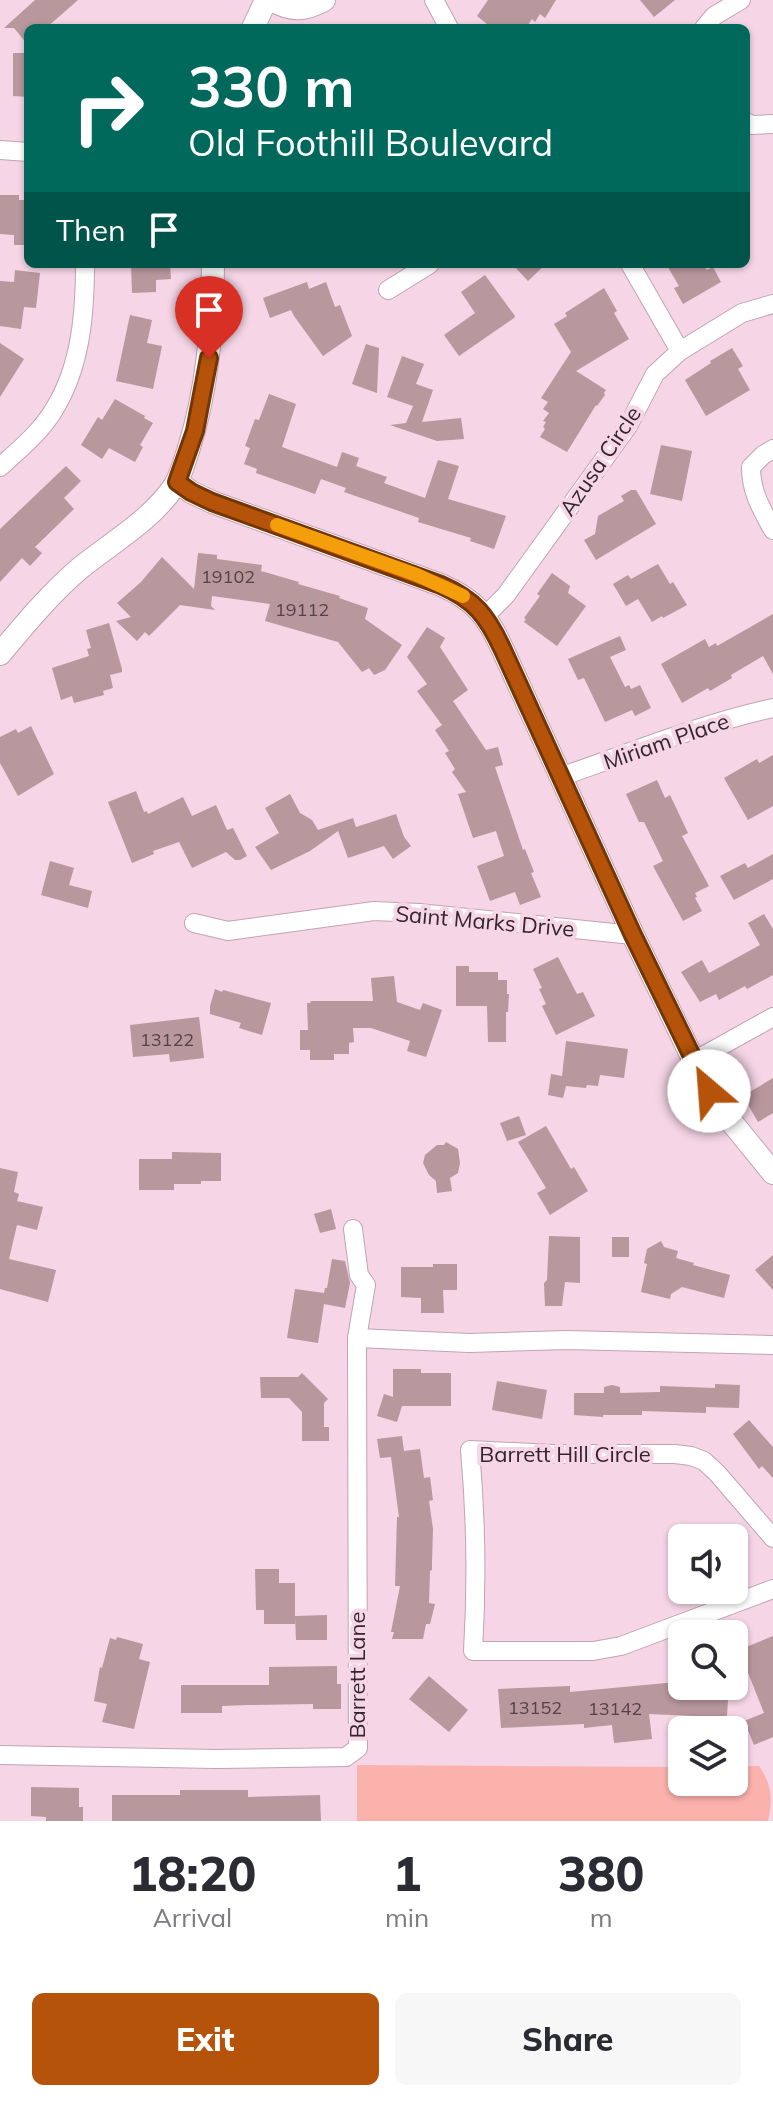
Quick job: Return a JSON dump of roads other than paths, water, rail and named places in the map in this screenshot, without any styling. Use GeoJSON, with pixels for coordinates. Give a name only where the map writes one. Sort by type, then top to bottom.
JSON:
{"type":"FeatureCollection","features":[{"type":"Feature","properties":{"kind":"street"},"geometry":{"type":"LineString","coordinates":[[255,24],[269,0],[297,9],[324,0]]}},
{"type":"Feature","properties":{"kind":"street"},"geometry":{"type":"LineString","coordinates":[[434,0],[447,24]]}},
{"type":"Feature","properties":{"kind":"street"},"geometry":{"type":"LineString","coordinates":[[707,24],[714,16],[741,0]]}},
{"type":"Feature","properties":{"kind":"street"},"geometry":{"type":"LineString","coordinates":[[750,124],[773,124]]}},
{"type":"Feature","properties":{"kind":"street"},"geometry":{"type":"LineString","coordinates":[[0,150],[24,152]]}},
{"type":"Feature","properties":{"kind":"street"},"geometry":{"type":"LineString","coordinates":[[0,467],[54,410],[67,385],[76,358],[85,305],[85,268]]}},
{"type":"Feature","properties":{"kind":"street"},"geometry":{"type":"LineString","coordinates":[[0,654],[58,589],[147,517],[177,482],[195,431],[209,358],[213,268]]}},
{"type":"Feature","properties":{"kind":"street"},"geometry":{"type":"LineString","coordinates":[[388,290],[424,268]]}},
{"type":"Feature","properties":{"kind":"street"},"geometry":{"type":"LineString","coordinates":[[632,268],[680,351]]}},
{"type":"Feature","properties":{"kind":"street","name":"Azusa Circle"},"geometry":{"type":"LineString","coordinates":[[485,616],[506,595],[628,426],[655,374],[680,351],[742,313],[773,304]]}},
{"type":"Feature","properties":{"kind":"street"},"geometry":{"type":"LineString","coordinates":[[773,449],[751,467],[755,497],[773,530]]}},
{"type":"Feature","properties":{"kind":"street"},"geometry":{"type":"LineString","coordinates":[[177,482],[212,502],[441,585],[465,597],[485,616],[694,1061],[722,1109],[773,1173]]}},
{"type":"Feature","properties":{"kind":"street","name":"Miriam Place"},"geometry":{"type":"LineString","coordinates":[[560,777],[696,730],[773,708]]}},
{"type":"Feature","properties":{"kind":"street","name":"Saint Marks Drive"},"geometry":{"type":"LineString","coordinates":[[194,923],[228,931],[374,911],[633,935]]}},
{"type":"Feature","properties":{"kind":"street"},"geometry":{"type":"LineString","coordinates":[[694,1061],[773,1017]]}},
{"type":"Feature","properties":{"kind":"street","name":"Barrett Lane"},"geometry":{"type":"LineString","coordinates":[[0,1755],[216,1759],[346,1757],[358,1748],[357,1338],[366,1285],[359,1275],[353,1229]]}},
{"type":"Feature","properties":{"kind":"street"},"geometry":{"type":"LineString","coordinates":[[357,1338],[469,1343],[566,1340],[773,1345]]}},
{"type":"Feature","properties":{"kind":"street","name":"Barrett Hill Circle"},"geometry":{"type":"LineString","coordinates":[[773,1538],[717,1473],[704,1461],[691,1456],[470,1450],[476,1610],[473,1651],[593,1651],[621,1646],[773,1589]]}}]}
